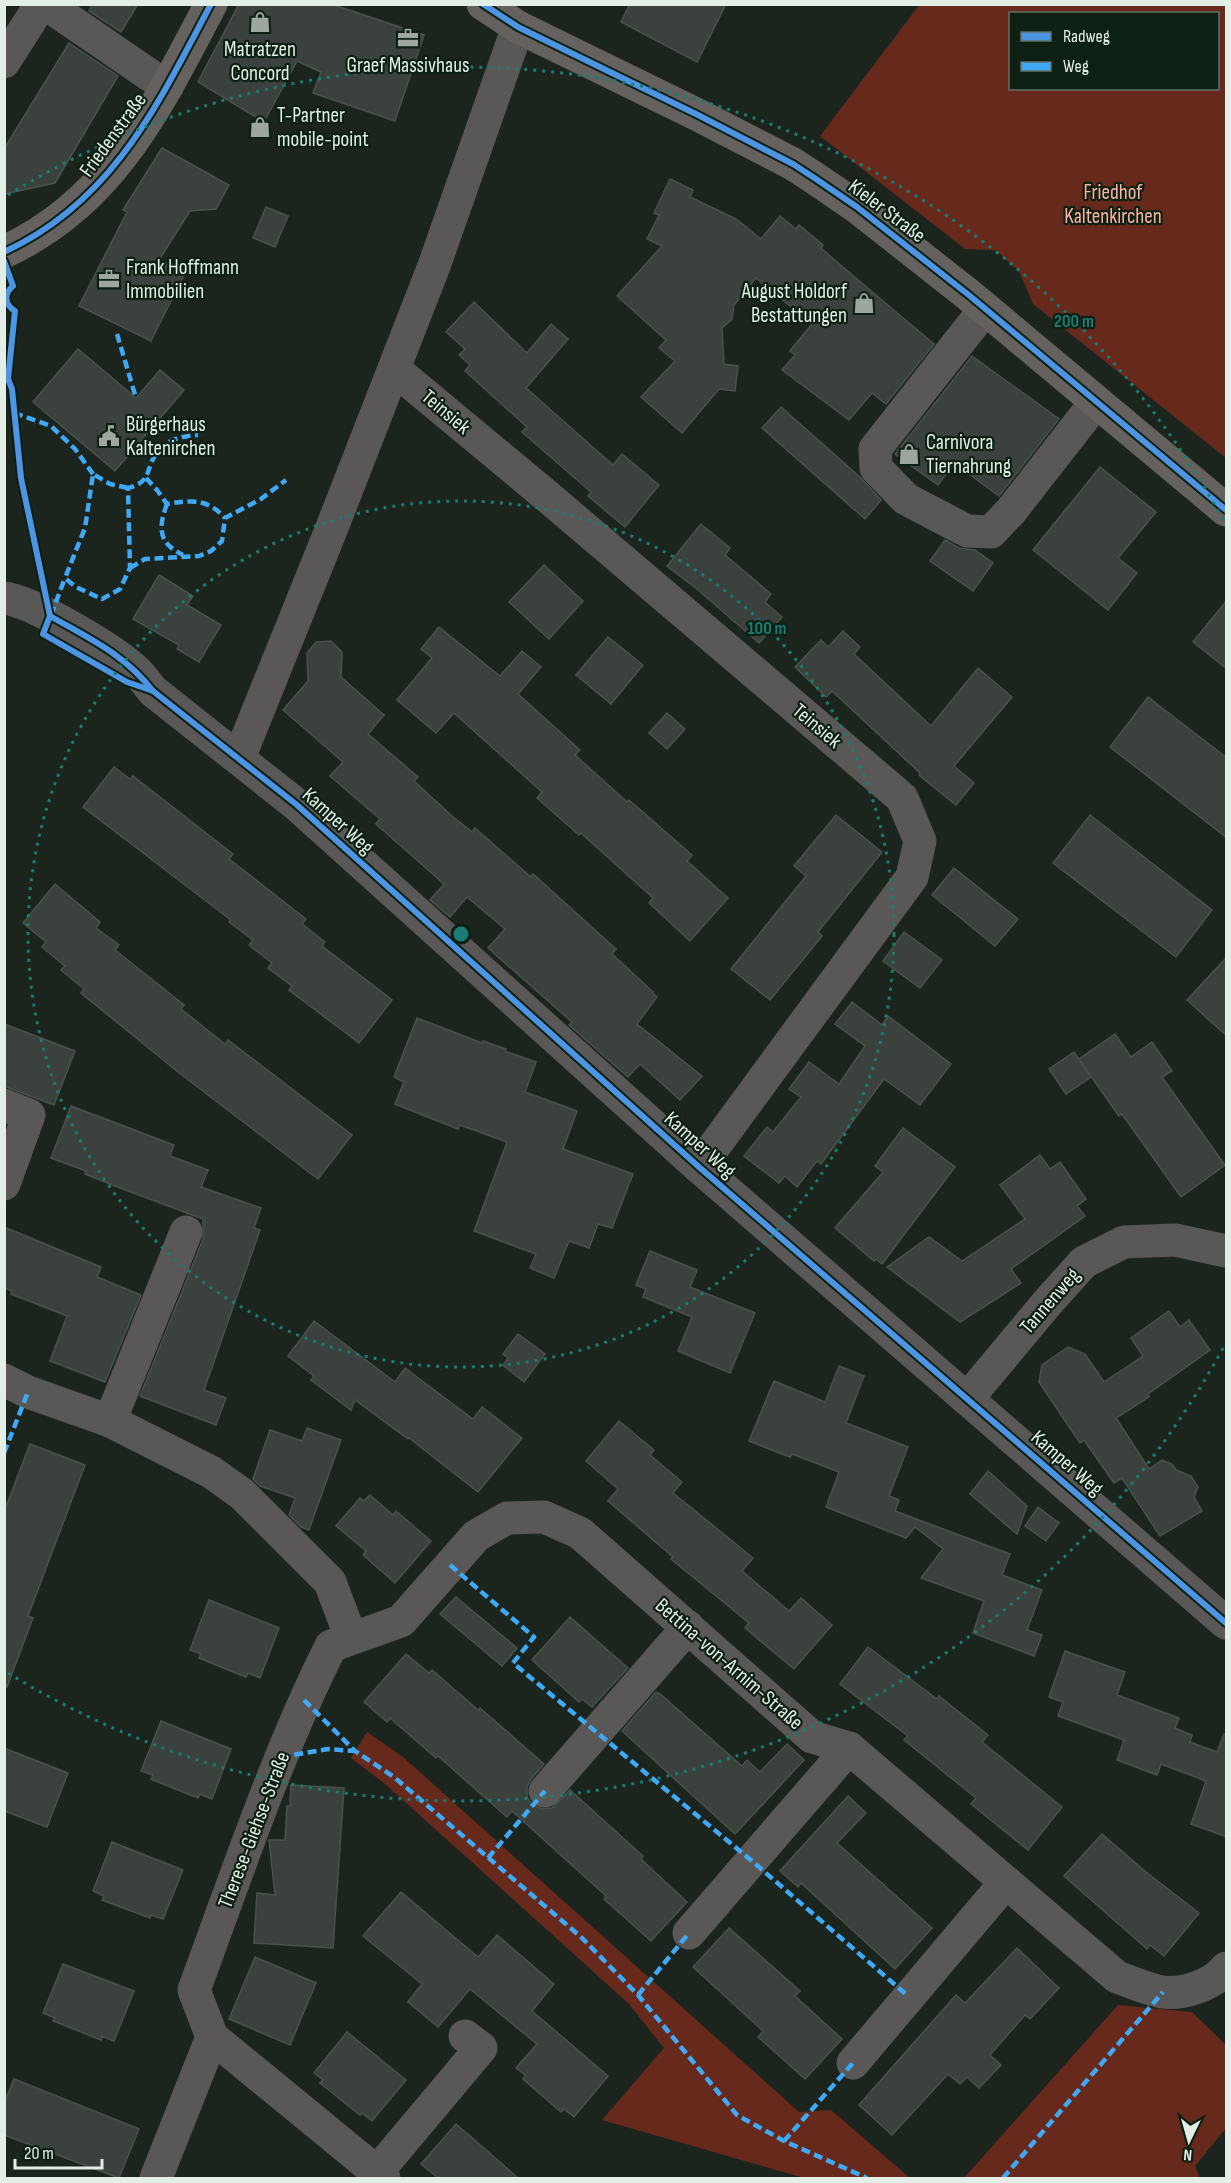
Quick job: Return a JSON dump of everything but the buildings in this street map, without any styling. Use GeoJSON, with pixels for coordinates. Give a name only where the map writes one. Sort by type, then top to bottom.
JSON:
{"type":"FeatureCollection","features":[{"type":"Feature","properties":{"kind":"main road","name":"Friedenstraße"},"geometry":{"type":"LineString","coordinates":[[4,252],[29,241],[58,221],[111,172],[167,87],[211,4]]}},
{"type":"Feature","properties":{"kind":"main road","name":"Kieler Straße"},"geometry":{"type":"LineString","coordinates":[[483,4],[518,27],[793,164],[857,207],[1227,510]]}},
{"type":"Feature","properties":{"kind":"street"},"geometry":{"type":"LineString","coordinates":[[4,62],[41,4]]}},
{"type":"Feature","properties":{"kind":"street"},"geometry":{"type":"LineString","coordinates":[[46,4],[167,87]]}},
{"type":"Feature","properties":{"kind":"street"},"geometry":{"type":"LineString","coordinates":[[239,758],[394,369],[454,210],[518,27]]}},
{"type":"Feature","properties":{"kind":"street"},"geometry":{"type":"LineString","coordinates":[[984,309],[875,449],[876,468],[906,499],[967,531],[991,532],[1011,511],[1096,402]]}},
{"type":"Feature","properties":{"kind":"street","name":"Teinsiek"},"geometry":{"type":"LineString","coordinates":[[394,369],[902,798],[920,841],[912,877],[699,1167]]}},
{"type":"Feature","properties":{"kind":"street","name":"Kamper Weg"},"geometry":{"type":"LineString","coordinates":[[4,598],[50,616],[120,657],[137,671],[153,691],[306,813],[699,1167],[1227,1623]]}},
{"type":"Feature","properties":{"kind":"street","name":"Kamper Weg"},"geometry":{"type":"LineString","coordinates":[[4,621],[43,634],[127,682],[153,691]]}},
{"type":"Feature","properties":{"kind":"street"},"geometry":{"type":"LineString","coordinates":[[4,1105],[29,1115],[4,1184]]}},
{"type":"Feature","properties":{"kind":"street"},"geometry":{"type":"LineString","coordinates":[[110,1420],[186,1233]]}},
{"type":"Feature","properties":{"kind":"street","name":"Tannenweg"},"geometry":{"type":"LineString","coordinates":[[967,1399],[1084,1262],[1124,1242],[1175,1240],[1227,1251]]}},
{"type":"Feature","properties":{"kind":"street"},"geometry":{"type":"LineString","coordinates":[[4,1380],[28,1392],[110,1420],[211,1472],[242,1494],[330,1582],[351,1638]]}},
{"type":"Feature","properties":{"kind":"street","name":"Bettina-von-Arnim-Straße"},"geometry":{"type":"LineString","coordinates":[[351,1638],[401,1621],[476,1536],[507,1518],[544,1517],[580,1533],[812,1737],[849,1748],[1117,1977],[1163,1992],[1192,1989],[1220,1976],[1227,1968]]}},
{"type":"Feature","properties":{"kind":"street"},"geometry":{"type":"LineString","coordinates":[[545,1791],[688,1627]]}},
{"type":"Feature","properties":{"kind":"street","name":"Therese-Giehse-Straße"},"geometry":{"type":"LineString","coordinates":[[351,1638],[331,1646],[304,1700],[194,1990],[212,2037],[380,2175]]}},
{"type":"Feature","properties":{"kind":"street"},"geometry":{"type":"LineString","coordinates":[[689,1933],[849,1748]]}},
{"type":"Feature","properties":{"kind":"street"},"geometry":{"type":"LineString","coordinates":[[853,2063],[1005,1882]]}},
{"type":"Feature","properties":{"kind":"street"},"geometry":{"type":"LineString","coordinates":[[380,2175],[481,2048],[465,2036]]}},
{"type":"Feature","properties":{"kind":"street"},"geometry":{"type":"LineString","coordinates":[[156,2178],[212,2037]]}},
{"type":"Feature","properties":{"kind":"green space","name":"Friedhof Kaltenkirchen"},"geometry":{"type":"Polygon","coordinates":[[[920,4],[1226,5],[1226,458],[1033,304],[1019,271],[995,250],[965,249],[820,136],[920,4]]]}},
{"type":"Feature","properties":{"kind":"green space"},"geometry":{"type":"Polygon","coordinates":[[[367,1732],[403,1757],[799,2112],[831,2110],[910,2178],[804,2178],[602,2120],[664,2048],[628,2003],[384,1783],[351,1758],[367,1732]]]}},
{"type":"Feature","properties":{"kind":"green space"},"geometry":{"type":"Polygon","coordinates":[[[1118,2005],[1192,2012],[1226,2045],[1226,2128],[1195,2166],[1200,2178],[964,2178],[1118,2005]]]}},
{"type":"Feature","properties":{"kind":"marked path"},"geometry":{"type":"LineString","coordinates":[[117,334],[136,398]]}},
{"type":"Feature","properties":{"kind":"marked path"},"geometry":{"type":"LineString","coordinates":[[14,413],[51,426],[75,449],[93,474]]}},
{"type":"Feature","properties":{"kind":"marked path"},"geometry":{"type":"LineString","coordinates":[[128,488],[110,484],[93,474],[85,528],[65,578],[76,587],[102,599],[120,589],[130,568],[128,488],[145,479],[156,454],[165,445],[180,437],[198,435]]}},
{"type":"Feature","properties":{"kind":"marked path"},"geometry":{"type":"LineString","coordinates":[[146,478],[167,504],[198,502],[212,507],[225,518]]}},
{"type":"Feature","properties":{"kind":"marked path"},"geometry":{"type":"LineString","coordinates":[[130,568],[145,559],[199,556],[211,551],[222,541],[225,518],[261,499],[286,480]]}},
{"type":"Feature","properties":{"kind":"marked path"},"geometry":{"type":"LineString","coordinates":[[167,504],[162,520],[162,534],[169,545],[183,555]]}},
{"type":"Feature","properties":{"kind":"marked path"},"geometry":{"type":"LineString","coordinates":[[51,615],[65,578]]}},
{"type":"Feature","properties":{"kind":"marked path"},"geometry":{"type":"LineString","coordinates":[[4,1453],[28,1392]]}},
{"type":"Feature","properties":{"kind":"marked path"},"geometry":{"type":"LineString","coordinates":[[450,1565],[534,1637],[513,1663],[752,1861],[908,1996]]}},
{"type":"Feature","properties":{"kind":"marked path"},"geometry":{"type":"LineString","coordinates":[[304,1700],[355,1751],[394,1777],[581,1937],[638,1995],[737,2115],[784,2141],[867,2178]]}},
{"type":"Feature","properties":{"kind":"marked path"},"geometry":{"type":"LineString","coordinates":[[281,1757],[328,1749],[355,1751]]}},
{"type":"Feature","properties":{"kind":"marked path"},"geometry":{"type":"LineString","coordinates":[[488,1858],[545,1791]]}},
{"type":"Feature","properties":{"kind":"marked path"},"geometry":{"type":"LineString","coordinates":[[638,1995],[689,1933]]}},
{"type":"Feature","properties":{"kind":"marked path"},"geometry":{"type":"LineString","coordinates":[[1003,2178],[1163,1992]]}},
{"type":"Feature","properties":{"kind":"marked path"},"geometry":{"type":"LineString","coordinates":[[784,2141],[853,2063]]}},
{"type":"Feature","properties":{"kind":"cycle path"},"geometry":{"type":"LineString","coordinates":[[4,252],[42,231],[75,206],[103,178],[151,113],[211,4]]}},
{"type":"Feature","properties":{"kind":"cycle path"},"geometry":{"type":"LineString","coordinates":[[483,4],[518,27],[698,115],[793,164],[816,179],[857,207],[970,296],[1226,510]]}},
{"type":"Feature","properties":{"kind":"cycle path"},"geometry":{"type":"LineString","coordinates":[[4,261],[13,286],[6,299],[15,311],[8,379],[12,389],[21,478],[50,616],[43,634],[127,682],[153,691]]}},
{"type":"Feature","properties":{"kind":"cycle path"},"geometry":{"type":"LineString","coordinates":[[50,616],[118,657],[153,691],[297,805],[699,1167],[1226,1623]]}},
{"type":"Feature","properties":{"kind":"place","name":"Matratzen Concord"},"geometry":{"type":"Point","coordinates":[260,22]}},
{"type":"Feature","properties":{"kind":"place","name":"Graef Massivhaus"},"geometry":{"type":"Point","coordinates":[408,38]}},
{"type":"Feature","properties":{"kind":"place","name":"T-Partner mobile-point"},"geometry":{"type":"Point","coordinates":[260,127]}},
{"type":"Feature","properties":{"kind":"place","name":"Frank Hoffmann Immobilien"},"geometry":{"type":"Point","coordinates":[109,279]}},
{"type":"Feature","properties":{"kind":"place","name":"August Holdorf Bestattungen"},"geometry":{"type":"Point","coordinates":[864,303]}},
{"type":"Feature","properties":{"kind":"place","name":"Bürgerhaus Kaltenirchen"},"geometry":{"type":"Point","coordinates":[109,436]}},
{"type":"Feature","properties":{"kind":"place","name":"Carnivora Tiernahrung"},"geometry":{"type":"Point","coordinates":[909,454]}}]}
